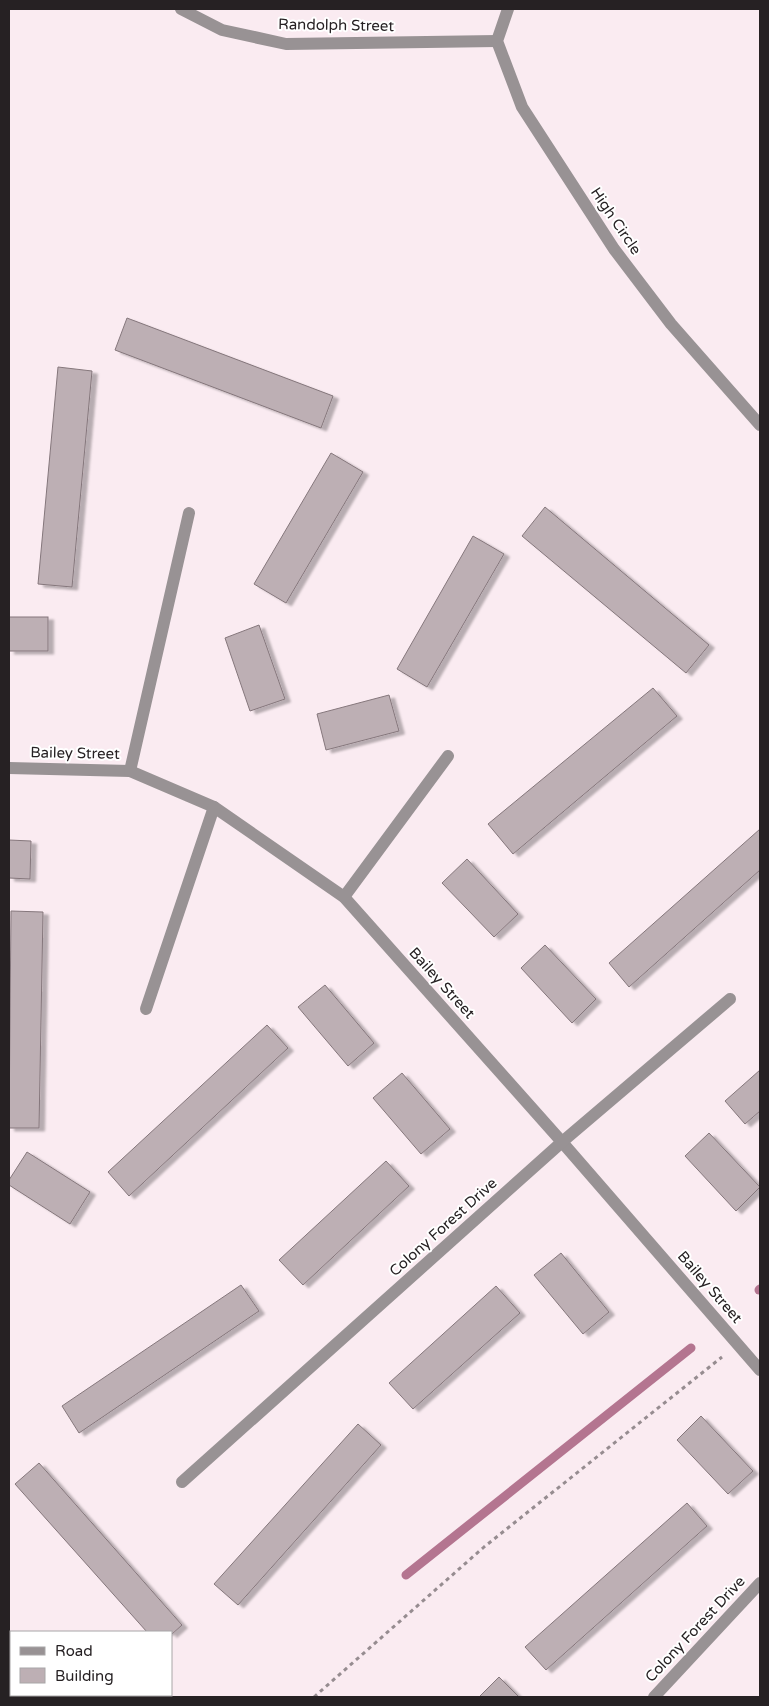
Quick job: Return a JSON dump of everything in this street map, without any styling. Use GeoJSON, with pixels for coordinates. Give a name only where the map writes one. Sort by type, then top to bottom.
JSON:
{"type":"FeatureCollection","features":[{"type":"Feature","properties":{"kind":"street","name":"Randolph Street"},"geometry":{"type":"LineString","coordinates":[[180,9],[222,30],[286,44],[497,41]]}},
{"type":"Feature","properties":{"kind":"street"},"geometry":{"type":"LineString","coordinates":[[497,41],[508,9]]}},
{"type":"Feature","properties":{"kind":"street","name":"High Circle"},"geometry":{"type":"LineString","coordinates":[[497,41],[522,106],[614,249],[671,324],[760,426]]}},
{"type":"Feature","properties":{"kind":"street"},"geometry":{"type":"LineString","coordinates":[[130,771],[189,513]]}},
{"type":"Feature","properties":{"kind":"street"},"geometry":{"type":"LineString","coordinates":[[344,897],[448,756]]}},
{"type":"Feature","properties":{"kind":"street","name":"Bailey Street"},"geometry":{"type":"LineString","coordinates":[[9,768],[130,771],[214,807],[344,897],[562,1142],[760,1370]]}},
{"type":"Feature","properties":{"kind":"street"},"geometry":{"type":"LineString","coordinates":[[146,1009],[214,807]]}},
{"type":"Feature","properties":{"kind":"street","name":"Colony Forest Drive"},"geometry":{"type":"LineString","coordinates":[[182,1482],[562,1142],[730,1000]]}},
{"type":"Feature","properties":{"kind":"street","name":"Colony Forest Drive"},"geometry":{"type":"LineString","coordinates":[[654,1697],[760,1583]]}},
{"type":"Feature","properties":{"kind":"path"},"geometry":{"type":"LineString","coordinates":[[314,1697],[484,1547],[738,1344]]}},
{"type":"Feature","properties":{"kind":"building"},"geometry":{"type":"Polygon","coordinates":[[[127,318],[333,396],[321,428],[115,350],[127,318]]]}},
{"type":"Feature","properties":{"kind":"building"},"geometry":{"type":"Polygon","coordinates":[[[58,367],[92,371],[72,587],[38,584],[58,367]]]}},
{"type":"Feature","properties":{"kind":"building"},"geometry":{"type":"Polygon","coordinates":[[[331,453],[363,472],[286,603],[254,584],[331,453]]]}},
{"type":"Feature","properties":{"kind":"building"},"geometry":{"type":"Polygon","coordinates":[[[545,507],[709,645],[686,673],[522,536],[545,507]]]}},
{"type":"Feature","properties":{"kind":"building"},"geometry":{"type":"Polygon","coordinates":[[[473,536],[504,554],[427,687],[397,669],[473,536]]]}},
{"type":"Feature","properties":{"kind":"building"},"geometry":{"type":"Polygon","coordinates":[[[9,617],[48,617],[48,651],[9,651],[9,617]]]}},
{"type":"Feature","properties":{"kind":"building"},"geometry":{"type":"Polygon","coordinates":[[[259,625],[285,699],[250,711],[225,638],[259,625]]]}},
{"type":"Feature","properties":{"kind":"building"},"geometry":{"type":"Polygon","coordinates":[[[653,688],[677,716],[513,854],[488,824],[653,688]]]}},
{"type":"Feature","properties":{"kind":"building"},"geometry":{"type":"Polygon","coordinates":[[[389,695],[399,731],[326,750],[317,714],[389,695]]]}},
{"type":"Feature","properties":{"kind":"building"},"geometry":{"type":"Polygon","coordinates":[[[760,829],[760,870],[629,987],[609,963],[760,829]]]}},
{"type":"Feature","properties":{"kind":"building"},"geometry":{"type":"Polygon","coordinates":[[[9,840],[31,841],[30,879],[9,878],[9,840]]]}},
{"type":"Feature","properties":{"kind":"building"},"geometry":{"type":"Polygon","coordinates":[[[467,859],[518,914],[494,937],[442,883],[467,859]]]}},
{"type":"Feature","properties":{"kind":"building"},"geometry":{"type":"Polygon","coordinates":[[[11,911],[43,912],[39,1128],[9,1128],[11,911]]]}},
{"type":"Feature","properties":{"kind":"building"},"geometry":{"type":"Polygon","coordinates":[[[545,945],[596,999],[572,1023],[521,968],[545,945]]]}},
{"type":"Feature","properties":{"kind":"building"},"geometry":{"type":"Polygon","coordinates":[[[325,985],[374,1043],[348,1066],[298,1007],[325,985]]]}},
{"type":"Feature","properties":{"kind":"building"},"geometry":{"type":"Polygon","coordinates":[[[267,1025],[288,1048],[129,1196],[108,1172],[267,1025]]]}},
{"type":"Feature","properties":{"kind":"building"},"geometry":{"type":"Polygon","coordinates":[[[760,1070],[760,1111],[745,1124],[725,1101],[760,1070]]]}},
{"type":"Feature","properties":{"kind":"building"},"geometry":{"type":"Polygon","coordinates":[[[402,1073],[450,1129],[421,1154],[373,1098],[402,1073]]]}},
{"type":"Feature","properties":{"kind":"building"},"geometry":{"type":"Polygon","coordinates":[[[709,1133],[760,1187],[736,1211],[685,1156],[709,1133]]]}},
{"type":"Feature","properties":{"kind":"building"},"geometry":{"type":"Polygon","coordinates":[[[27,1152],[90,1192],[70,1224],[9,1185],[9,1180],[27,1152]]]}},
{"type":"Feature","properties":{"kind":"building"},"geometry":{"type":"Polygon","coordinates":[[[386,1161],[409,1186],[303,1285],[279,1260],[386,1161]]]}},
{"type":"Feature","properties":{"kind":"building"},"geometry":{"type":"Polygon","coordinates":[[[561,1253],[609,1312],[583,1334],[534,1275],[561,1253]]]}},
{"type":"Feature","properties":{"kind":"building"},"geometry":{"type":"Polygon","coordinates":[[[241,1285],[259,1311],[79,1433],[62,1406],[241,1285]]]}},
{"type":"Feature","properties":{"kind":"building"},"geometry":{"type":"Polygon","coordinates":[[[496,1286],[520,1313],[413,1409],[389,1383],[496,1286]]]}},
{"type":"Feature","properties":{"kind":"building"},"geometry":{"type":"Polygon","coordinates":[[[701,1416],[753,1471],[728,1494],[677,1440],[701,1416]]]}},
{"type":"Feature","properties":{"kind":"building"},"geometry":{"type":"Polygon","coordinates":[[[358,1424],[381,1445],[238,1605],[214,1584],[358,1424]]]}},
{"type":"Feature","properties":{"kind":"building"},"geometry":{"type":"Polygon","coordinates":[[[39,1463],[182,1625],[172,1634],[172,1631],[146,1631],[15,1484],[39,1463]]]}},
{"type":"Feature","properties":{"kind":"building"},"geometry":{"type":"Polygon","coordinates":[[[687,1503],[707,1526],[546,1670],[525,1647],[687,1503]]]}},
{"type":"Feature","properties":{"kind":"building"},"geometry":{"type":"Polygon","coordinates":[[[499,1677],[519,1697],[479,1697],[499,1677]]]}},
{"type":"Feature","properties":{"kind":"waterway"},"geometry":{"type":"LineString","coordinates":[[406,1575],[691,1348]]}}]}
